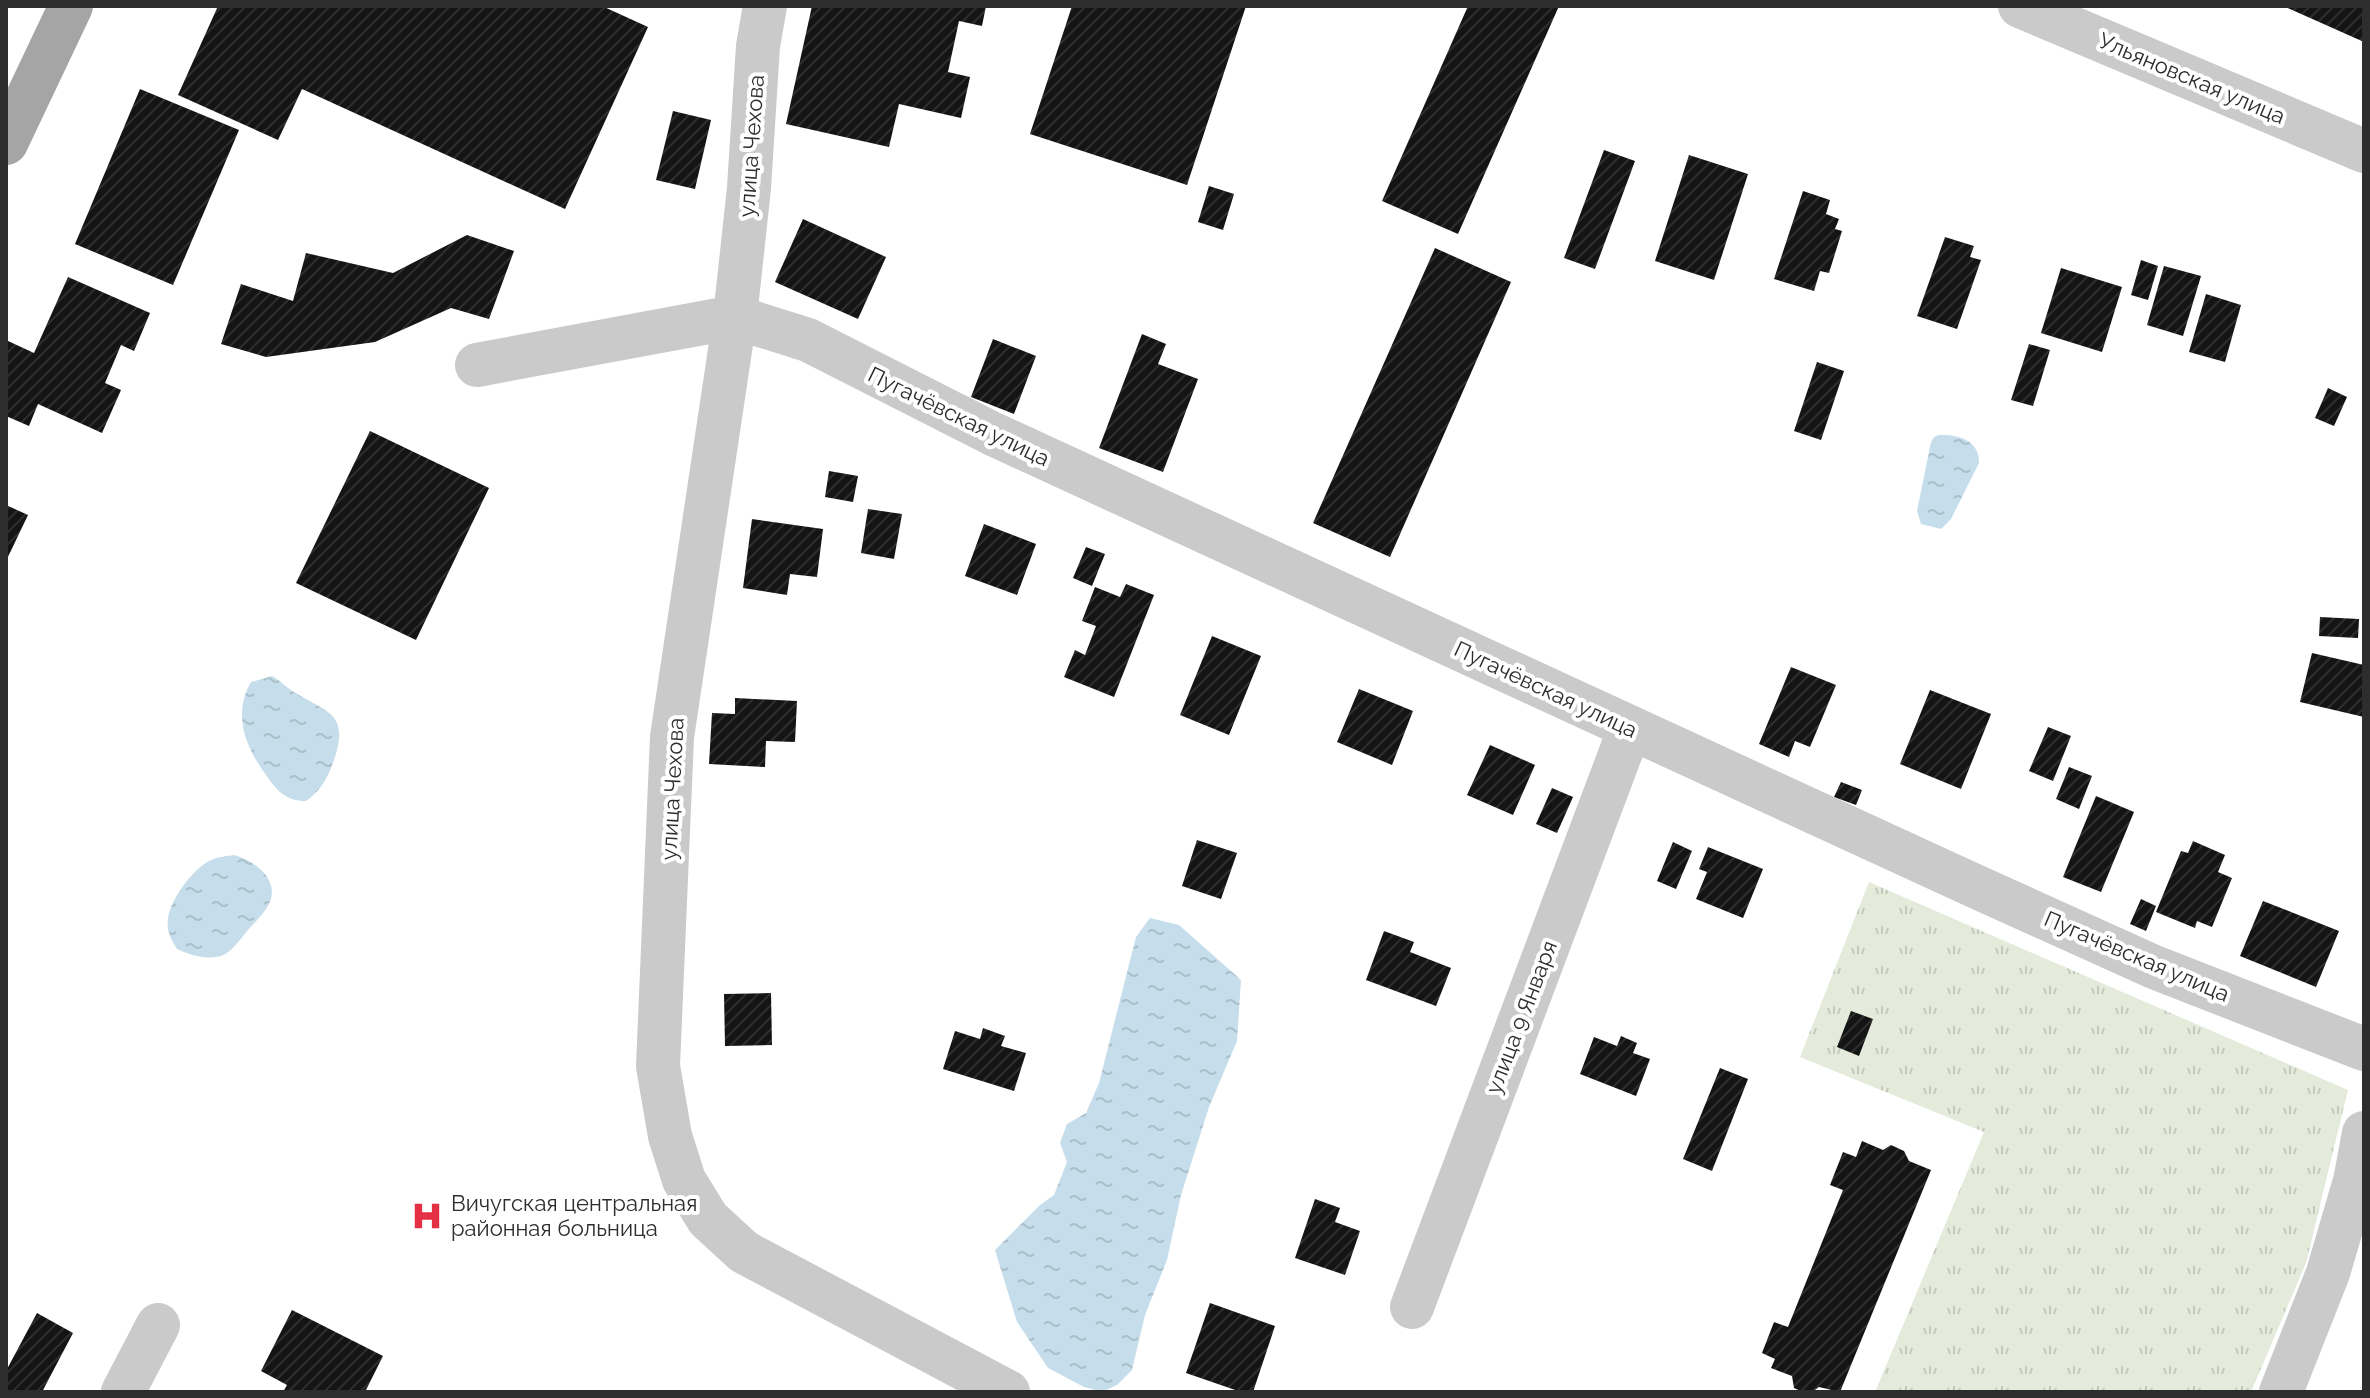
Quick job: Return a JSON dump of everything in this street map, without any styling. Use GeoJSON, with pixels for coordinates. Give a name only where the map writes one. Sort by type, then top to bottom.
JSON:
{"type":"FeatureCollection","features":[{"type":"Feature","properties":{"kind":"main road"},"geometry":{"type":"LineString","coordinates":[[6,143],[71,6]]}},
{"type":"Feature","properties":{"kind":"street","name":"улица Чехова"},"geometry":{"type":"LineString","coordinates":[[765,6],[758,46],[749,188],[735,317],[672,737],[658,1066],[670,1136],[684,1180],[708,1219],[744,1252],[1008,1392]]}},
{"type":"Feature","properties":{"kind":"street","name":"Ульяновская улица"},"geometry":{"type":"LineString","coordinates":[[2020,6],[2364,151]]}},
{"type":"Feature","properties":{"kind":"street"},"geometry":{"type":"LineString","coordinates":[[477,365],[735,317]]}},
{"type":"Feature","properties":{"kind":"street","name":"Пугачёвская улица"},"geometry":{"type":"LineString","coordinates":[[735,317],[808,340],[993,434],[2154,967],[2364,1049]]}},
{"type":"Feature","properties":{"kind":"street","name":"улица 9 Января"},"geometry":{"type":"LineString","coordinates":[[1412,1307],[1630,728]]}},
{"type":"Feature","properties":{"kind":"street"},"geometry":{"type":"LineString","coordinates":[[2281,1392],[2328,1273],[2355,1181],[2364,1133]]}},
{"type":"Feature","properties":{"kind":"street"},"geometry":{"type":"LineString","coordinates":[[123,1392],[158,1325]]}},
{"type":"Feature","properties":{"kind":"green space"},"geometry":{"type":"Polygon","coordinates":[[[1869,882],[2348,1090],[2306,1263],[2251,1392],[1875,1392],[1984,1132],[1800,1057],[1869,882]]]}},
{"type":"Feature","properties":{"kind":"water"},"geometry":{"type":"Polygon","coordinates":[[[1939,435],[1967,440],[1976,449],[1979,463],[1951,519],[1941,529],[1921,524],[1917,511],[1931,442],[1939,435]]]}},
{"type":"Feature","properties":{"kind":"water"},"geometry":{"type":"Polygon","coordinates":[[[272,676],[327,711],[338,724],[338,745],[332,766],[320,788],[306,801],[287,797],[274,786],[253,754],[244,731],[243,707],[251,682],[272,676]]]}},
{"type":"Feature","properties":{"kind":"water"},"geometry":{"type":"Polygon","coordinates":[[[234,855],[255,865],[267,876],[272,891],[267,908],[236,944],[221,956],[198,956],[177,949],[168,922],[178,894],[202,865],[234,855]]]}},
{"type":"Feature","properties":{"kind":"water"},"geometry":{"type":"Polygon","coordinates":[[[1150,918],[1179,925],[1241,980],[1237,1041],[1209,1107],[1181,1195],[1167,1260],[1145,1315],[1132,1370],[1117,1385],[1102,1392],[1084,1387],[1048,1368],[1017,1322],[995,1250],[1054,1195],[1067,1162],[1060,1143],[1067,1124],[1086,1113],[1099,1083],[1136,937],[1150,918]]]}},
{"type":"Feature","properties":{"kind":"building"},"geometry":{"type":"Polygon","coordinates":[[[218,6],[602,6],[648,27],[565,209],[302,89],[278,140],[178,95],[218,6]]]}},
{"type":"Feature","properties":{"kind":"building"},"geometry":{"type":"Polygon","coordinates":[[[812,6],[986,6],[982,26],[959,21],[948,72],[970,77],[961,118],[899,104],[889,147],[786,124],[812,6]]]}},
{"type":"Feature","properties":{"kind":"building"},"geometry":{"type":"Polygon","coordinates":[[[1072,6],[1246,6],[1187,185],[1030,134],[1072,6]]]}},
{"type":"Feature","properties":{"kind":"building"},"geometry":{"type":"Polygon","coordinates":[[[1468,6],[1559,6],[1458,234],[1382,201],[1468,6]]]}},
{"type":"Feature","properties":{"kind":"building"},"geometry":{"type":"Polygon","coordinates":[[[2283,6],[2364,6],[2364,42],[2283,6]]]}},
{"type":"Feature","properties":{"kind":"building"},"geometry":{"type":"Polygon","coordinates":[[[140,89],[239,130],[173,285],[75,244],[140,89]]]}},
{"type":"Feature","properties":{"kind":"building"},"geometry":{"type":"Polygon","coordinates":[[[673,111],[711,120],[695,189],[656,180],[673,111]]]}},
{"type":"Feature","properties":{"kind":"building"},"geometry":{"type":"Polygon","coordinates":[[[1604,150],[1635,161],[1595,269],[1564,258],[1604,150]]]}},
{"type":"Feature","properties":{"kind":"building"},"geometry":{"type":"Polygon","coordinates":[[[1689,155],[1748,174],[1714,280],[1655,261],[1689,155]]]}},
{"type":"Feature","properties":{"kind":"building"},"geometry":{"type":"Polygon","coordinates":[[[1209,186],[1234,194],[1223,230],[1198,222],[1209,186]]]}},
{"type":"Feature","properties":{"kind":"building"},"geometry":{"type":"Polygon","coordinates":[[[1803,191],[1830,200],[1826,214],[1839,219],[1835,229],[1842,231],[1829,273],[1820,271],[1814,291],[1774,279],[1803,191]]]}},
{"type":"Feature","properties":{"kind":"building"},"geometry":{"type":"Polygon","coordinates":[[[803,219],[886,257],[858,319],[775,282],[803,219]]]}},
{"type":"Feature","properties":{"kind":"building"},"geometry":{"type":"Polygon","coordinates":[[[467,235],[514,251],[489,319],[451,308],[375,342],[266,357],[221,344],[241,284],[293,301],[306,253],[393,273],[467,235]]]}},
{"type":"Feature","properties":{"kind":"building"},"geometry":{"type":"Polygon","coordinates":[[[1945,237],[1974,246],[1970,257],[1981,260],[1957,329],[1917,316],[1945,237]]]}},
{"type":"Feature","properties":{"kind":"building"},"geometry":{"type":"Polygon","coordinates":[[[1435,248],[1511,282],[1390,557],[1313,523],[1435,248]]]}},
{"type":"Feature","properties":{"kind":"building"},"geometry":{"type":"Polygon","coordinates":[[[2141,260],[2158,266],[2148,300],[2131,295],[2141,260]]]}},
{"type":"Feature","properties":{"kind":"building"},"geometry":{"type":"Polygon","coordinates":[[[2164,266],[2201,276],[2183,336],[2147,325],[2164,266]]]}},
{"type":"Feature","properties":{"kind":"building"},"geometry":{"type":"Polygon","coordinates":[[[2061,268],[2122,287],[2102,352],[2041,333],[2061,268]]]}},
{"type":"Feature","properties":{"kind":"building"},"geometry":{"type":"Polygon","coordinates":[[[68,277],[150,313],[134,351],[121,345],[105,383],[121,390],[102,433],[38,404],[29,426],[6,416],[8,341],[34,353],[68,277]]]}},
{"type":"Feature","properties":{"kind":"building"},"geometry":{"type":"Polygon","coordinates":[[[2206,294],[2241,305],[2225,362],[2189,352],[2206,294]]]}},
{"type":"Feature","properties":{"kind":"building"},"geometry":{"type":"Polygon","coordinates":[[[1142,334],[1166,344],[1158,364],[1198,379],[1163,472],[1099,448],[1142,334]]]}},
{"type":"Feature","properties":{"kind":"building"},"geometry":{"type":"Polygon","coordinates":[[[993,339],[1036,356],[1014,414],[971,397],[993,339]]]}},
{"type":"Feature","properties":{"kind":"building"},"geometry":{"type":"Polygon","coordinates":[[[2029,344],[2050,350],[2033,406],[2011,400],[2029,344]]]}},
{"type":"Feature","properties":{"kind":"building"},"geometry":{"type":"Polygon","coordinates":[[[1817,362],[1844,371],[1821,440],[1794,431],[1817,362]]]}},
{"type":"Feature","properties":{"kind":"building"},"geometry":{"type":"Polygon","coordinates":[[[2328,388],[2347,397],[2334,426],[2315,418],[2328,388]]]}},
{"type":"Feature","properties":{"kind":"building"},"geometry":{"type":"Polygon","coordinates":[[[370,431],[489,488],[416,640],[296,583],[370,431]]]}},
{"type":"Feature","properties":{"kind":"building"},"geometry":{"type":"Polygon","coordinates":[[[829,471],[858,476],[853,502],[825,497],[829,471]]]}},
{"type":"Feature","properties":{"kind":"building"},"geometry":{"type":"Polygon","coordinates":[[[6,505],[28,515],[6,561],[6,505]]]}},
{"type":"Feature","properties":{"kind":"building"},"geometry":{"type":"Polygon","coordinates":[[[868,509],[902,514],[894,559],[861,553],[868,509]]]}},
{"type":"Feature","properties":{"kind":"building"},"geometry":{"type":"Polygon","coordinates":[[[752,519],[823,529],[817,577],[790,574],[787,595],[743,588],[752,519]]]}},
{"type":"Feature","properties":{"kind":"building"},"geometry":{"type":"Polygon","coordinates":[[[984,524],[1036,544],[1017,595],[965,576],[984,524]]]}},
{"type":"Feature","properties":{"kind":"building"},"geometry":{"type":"Polygon","coordinates":[[[1086,547],[1105,554],[1092,586],[1073,578],[1086,547]]]}},
{"type":"Feature","properties":{"kind":"building"},"geometry":{"type":"Polygon","coordinates":[[[1126,584],[1154,595],[1114,697],[1064,677],[1075,650],[1085,655],[1096,626],[1082,621],[1095,587],[1120,597],[1126,584]]]}},
{"type":"Feature","properties":{"kind":"building"},"geometry":{"type":"Polygon","coordinates":[[[2320,617],[2359,619],[2358,638],[2319,636],[2320,617]]]}},
{"type":"Feature","properties":{"kind":"building"},"geometry":{"type":"Polygon","coordinates":[[[1212,636],[1261,656],[1229,735],[1180,715],[1212,636]]]}},
{"type":"Feature","properties":{"kind":"building"},"geometry":{"type":"Polygon","coordinates":[[[2312,653],[2364,665],[2364,717],[2300,702],[2312,653]]]}},
{"type":"Feature","properties":{"kind":"building"},"geometry":{"type":"Polygon","coordinates":[[[1791,667],[1836,685],[1810,747],[1795,741],[1789,757],[1759,744],[1791,667]]]}},
{"type":"Feature","properties":{"kind":"building"},"geometry":{"type":"Polygon","coordinates":[[[1359,689],[1413,711],[1392,765],[1337,742],[1359,689]]]}},
{"type":"Feature","properties":{"kind":"building"},"geometry":{"type":"Polygon","coordinates":[[[1930,690],[1991,714],[1961,789],[1900,764],[1930,690]]]}},
{"type":"Feature","properties":{"kind":"building"},"geometry":{"type":"Polygon","coordinates":[[[735,698],[797,701],[795,742],[766,741],[765,767],[709,764],[712,713],[735,714],[735,698]]]}},
{"type":"Feature","properties":{"kind":"building"},"geometry":{"type":"Polygon","coordinates":[[[2048,727],[2071,736],[2053,781],[2029,771],[2048,727]]]}},
{"type":"Feature","properties":{"kind":"building"},"geometry":{"type":"Polygon","coordinates":[[[1490,745],[1535,765],[1513,815],[1467,795],[1490,745]]]}},
{"type":"Feature","properties":{"kind":"building"},"geometry":{"type":"Polygon","coordinates":[[[2069,767],[2092,776],[2079,809],[2056,799],[2069,767]]]}},
{"type":"Feature","properties":{"kind":"building"},"geometry":{"type":"Polygon","coordinates":[[[1841,782],[1862,790],[1856,805],[1834,797],[1841,782]]]}},
{"type":"Feature","properties":{"kind":"building"},"geometry":{"type":"Polygon","coordinates":[[[1552,788],[1573,797],[1557,833],[1536,824],[1552,788]]]}},
{"type":"Feature","properties":{"kind":"building"},"geometry":{"type":"Polygon","coordinates":[[[2096,796],[2134,812],[2101,892],[2063,877],[2096,796]]]}},
{"type":"Feature","properties":{"kind":"building"},"geometry":{"type":"Polygon","coordinates":[[[1197,840],[1237,853],[1221,899],[1182,886],[1197,840]]]}},
{"type":"Feature","properties":{"kind":"building"},"geometry":{"type":"Polygon","coordinates":[[[2193,841],[2225,855],[2218,872],[2232,878],[2212,927],[2197,921],[2195,928],[2156,912],[2181,851],[2188,853],[2193,841]]]}},
{"type":"Feature","properties":{"kind":"building"},"geometry":{"type":"Polygon","coordinates":[[[1673,842],[1692,851],[1676,889],[1657,881],[1673,842]]]}},
{"type":"Feature","properties":{"kind":"building"},"geometry":{"type":"Polygon","coordinates":[[[1708,847],[1763,869],[1743,918],[1696,899],[1707,872],[1699,869],[1708,847]]]}},
{"type":"Feature","properties":{"kind":"building"},"geometry":{"type":"Polygon","coordinates":[[[2141,899],[2156,906],[2146,931],[2130,924],[2141,899]]]}},
{"type":"Feature","properties":{"kind":"building"},"geometry":{"type":"Polygon","coordinates":[[[2263,901],[2339,931],[2316,987],[2240,956],[2263,901]]]}},
{"type":"Feature","properties":{"kind":"building"},"geometry":{"type":"Polygon","coordinates":[[[1384,931],[1414,942],[1410,952],[1451,968],[1436,1006],[1366,980],[1384,931]]]}},
{"type":"Feature","properties":{"kind":"building"},"geometry":{"type":"Polygon","coordinates":[[[771,993],[772,1045],[725,1046],[724,994],[771,993]]]}},
{"type":"Feature","properties":{"kind":"building"},"geometry":{"type":"Polygon","coordinates":[[[1851,1011],[1873,1019],[1859,1056],[1837,1047],[1851,1011]]]}},
{"type":"Feature","properties":{"kind":"building"},"geometry":{"type":"Polygon","coordinates":[[[983,1028],[1005,1036],[1001,1046],[1026,1053],[1014,1091],[943,1069],[955,1031],[980,1039],[983,1028]]]}},
{"type":"Feature","properties":{"kind":"building"},"geometry":{"type":"Polygon","coordinates":[[[1621,1036],[1637,1043],[1633,1053],[1650,1059],[1636,1096],[1580,1074],[1594,1037],[1617,1046],[1621,1036]]]}},
{"type":"Feature","properties":{"kind":"building"},"geometry":{"type":"Polygon","coordinates":[[[1720,1068],[1748,1079],[1712,1171],[1683,1159],[1720,1068]]]}},
{"type":"Feature","properties":{"kind":"building"},"geometry":{"type":"Polygon","coordinates":[[[1862,1141],[1883,1150],[1891,1145],[1904,1151],[1909,1161],[1931,1170],[1840,1392],[1819,1387],[1812,1392],[1803,1392],[1794,1388],[1792,1376],[1771,1368],[1775,1359],[1762,1353],[1774,1322],[1788,1327],[1843,1190],[1830,1185],[1843,1152],[1856,1157],[1862,1141]]]}},
{"type":"Feature","properties":{"kind":"building"},"geometry":{"type":"Polygon","coordinates":[[[1315,1199],[1340,1208],[1335,1222],[1360,1231],[1345,1275],[1295,1258],[1315,1199]]]}},
{"type":"Feature","properties":{"kind":"building"},"geometry":{"type":"Polygon","coordinates":[[[1210,1303],[1275,1326],[1253,1392],[1241,1392],[1186,1373],[1210,1303]]]}},
{"type":"Feature","properties":{"kind":"building"},"geometry":{"type":"Polygon","coordinates":[[[292,1310],[383,1356],[365,1392],[283,1392],[287,1385],[261,1371],[292,1310]]]}},
{"type":"Feature","properties":{"kind":"building"},"geometry":{"type":"Polygon","coordinates":[[[37,1313],[73,1333],[42,1392],[6,1392],[6,1371],[37,1313]]]}},
{"type":"Feature","properties":{"kind":"place","name":"Вичугская центральная районная больница"},"geometry":{"type":"Point","coordinates":[427,1216]}}]}
